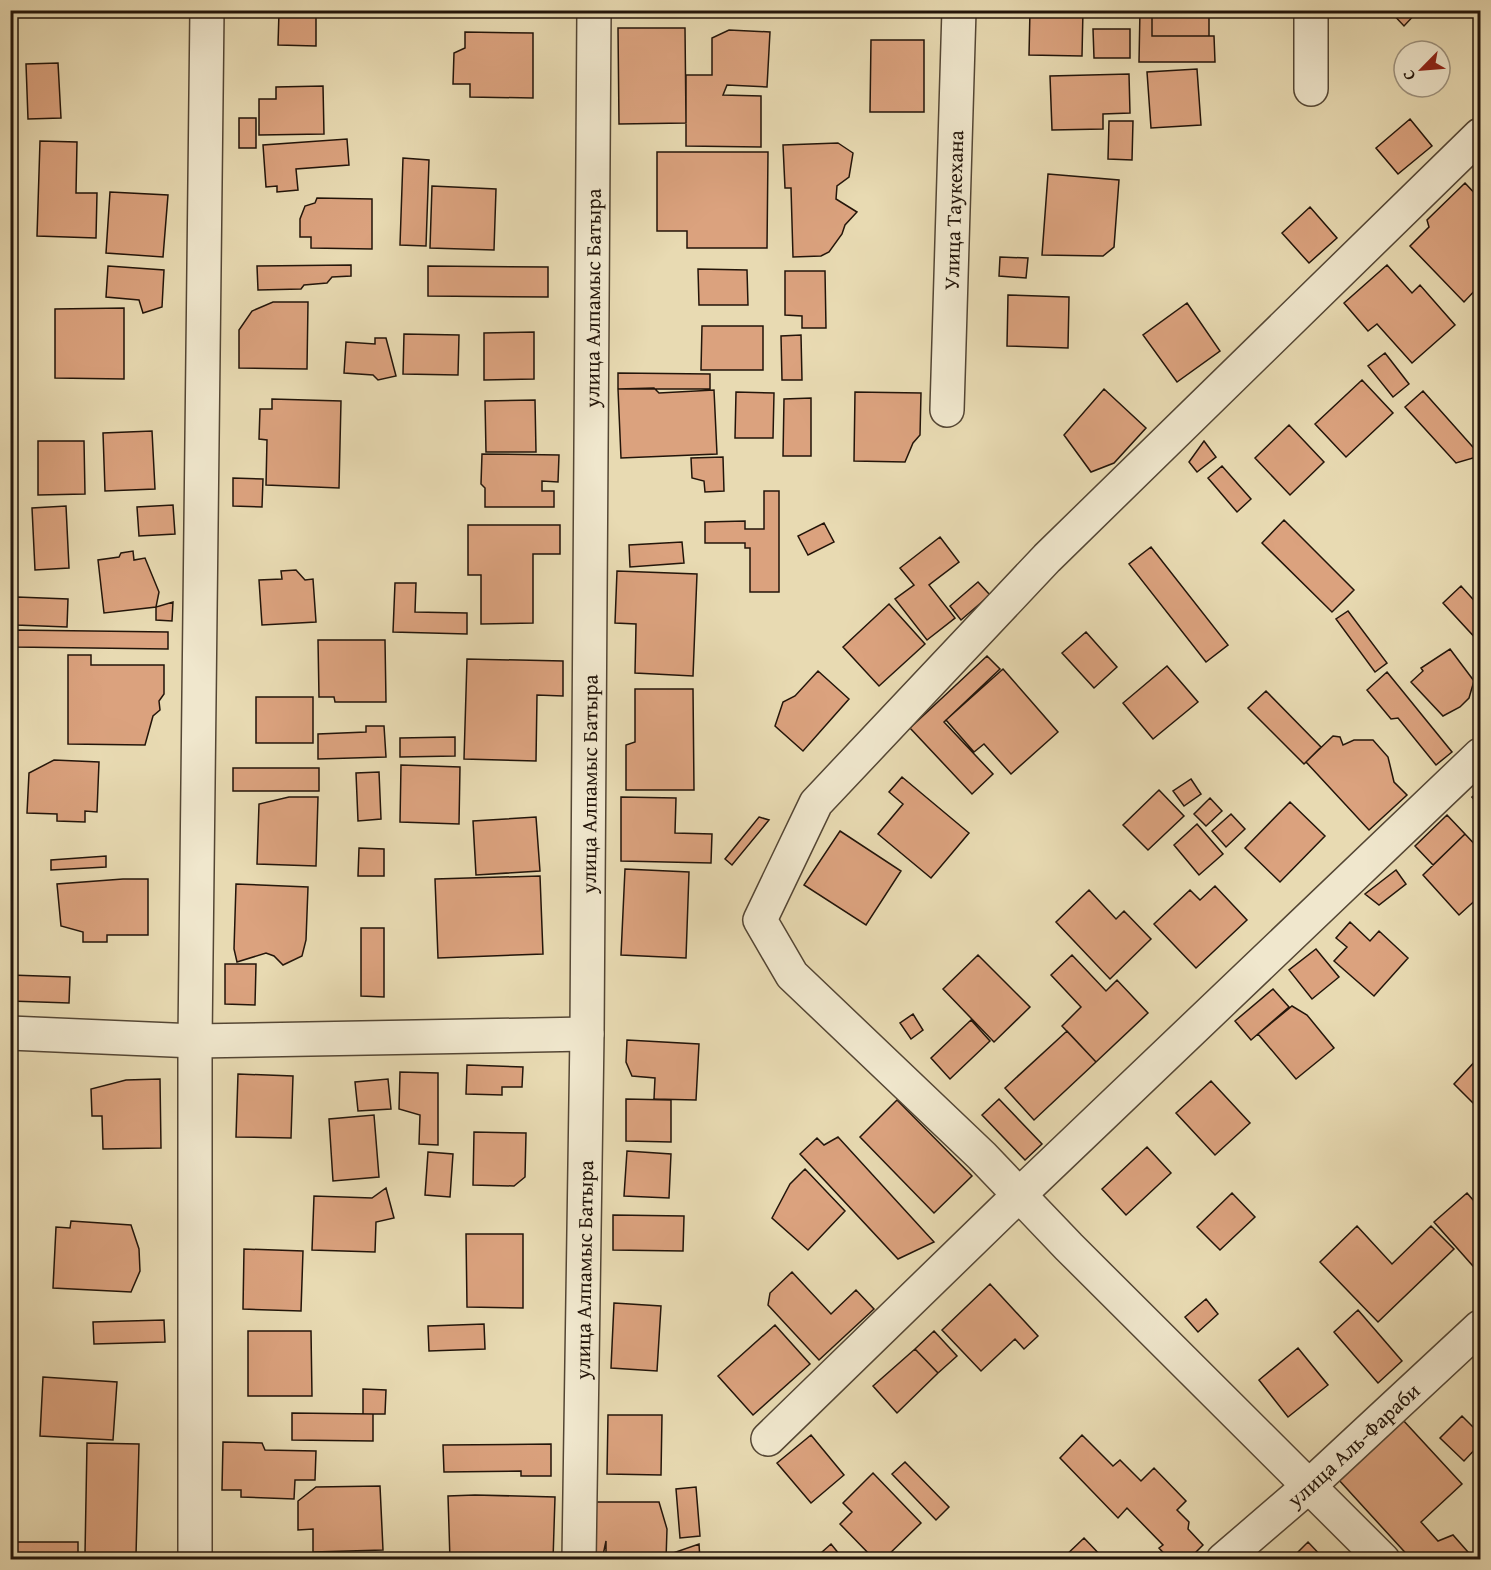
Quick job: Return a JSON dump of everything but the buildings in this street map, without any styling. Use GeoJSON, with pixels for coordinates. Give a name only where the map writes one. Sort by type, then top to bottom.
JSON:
{"type":"FeatureCollection","features":[{"type":"Feature","properties":{"kind":"street"},"geometry":{"type":"LineString","coordinates":[[195,1560],[195,1041],[207,10]]}},
{"type":"Feature","properties":{"kind":"street","name":"улица Алпамыс Батыра"},"geometry":{"type":"LineString","coordinates":[[579,1560],[587,1034],[594,10]]}},
{"type":"Feature","properties":{"kind":"street","name":"Улица Таукехана"},"geometry":{"type":"LineString","coordinates":[[947,410],[959,10]]}},
{"type":"Feature","properties":{"kind":"street"},"geometry":{"type":"LineString","coordinates":[[1311,10],[1311,89]]}},
{"type":"Feature","properties":{"kind":"street"},"geometry":{"type":"LineString","coordinates":[[1383,1560],[982,1156],[792,975],[760,920],[816,803],[1047,558],[1480,135]]}},
{"type":"Feature","properties":{"kind":"street"},"geometry":{"type":"LineString","coordinates":[[768,1439],[1019,1195],[1480,755]]}},
{"type":"Feature","properties":{"kind":"street"},"geometry":{"type":"LineString","coordinates":[[10,1033],[195,1041],[587,1034]]}},
{"type":"Feature","properties":{"kind":"street","name":"улица Аль-Фараби"},"geometry":{"type":"LineString","coordinates":[[1223,1560],[1309,1486],[1480,1327]]}}]}
